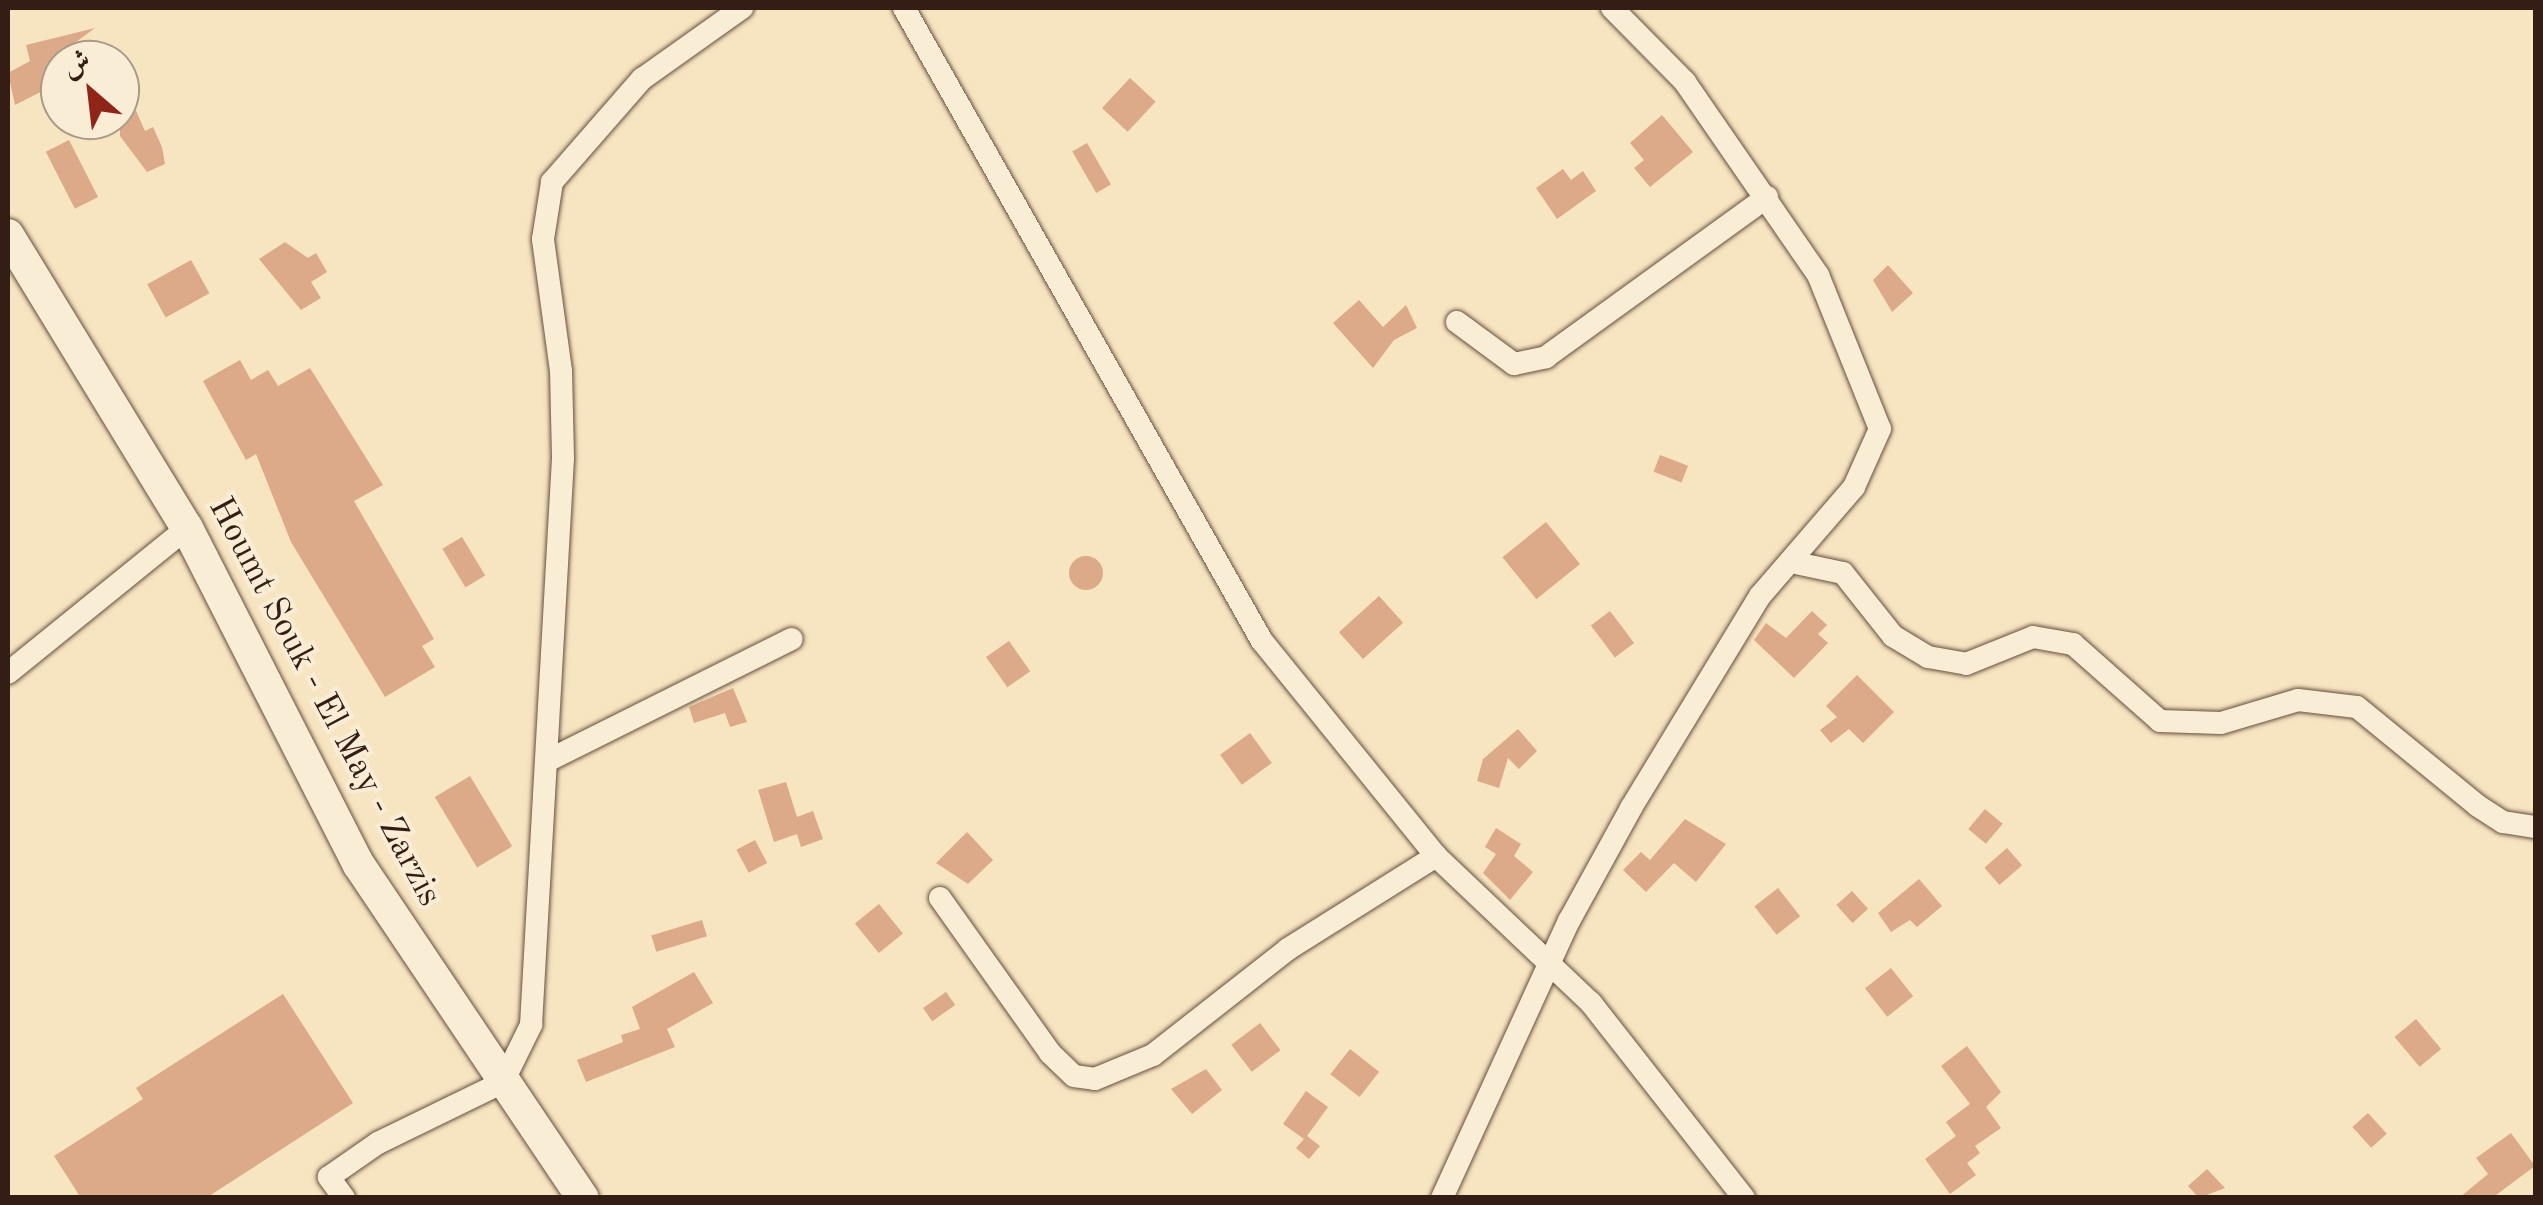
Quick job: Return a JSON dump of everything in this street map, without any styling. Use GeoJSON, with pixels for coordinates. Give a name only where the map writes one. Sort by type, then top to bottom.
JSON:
{"type":"FeatureCollection","features":[{"type":"Feature","properties":{"kind":"main road","name":"Houmt Souk - El May - Zarzis"},"geometry":{"type":"LineString","coordinates":[[8,235],[187,528],[359,866],[582,1198]]}},
{"type":"Feature","properties":{"kind":"street"},"geometry":{"type":"LineString","coordinates":[[344,1198],[329,1177],[378,1143],[504,1082],[530,1025],[549,760],[562,458],[542,210],[552,182],[642,79],[742,8]]}},
{"type":"Feature","properties":{"kind":"street"},"geometry":{"type":"LineString","coordinates":[[904,8],[1231,594],[1436,856],[1553,960],[1744,1198]]}},
{"type":"Feature","properties":{"kind":"street"},"geometry":{"type":"LineString","coordinates":[[1442,1198],[1553,960],[1631,808],[1760,596],[1854,487],[1880,430],[1818,276],[1685,82],[1612,8]]}},
{"type":"Feature","properties":{"kind":"street"},"geometry":{"type":"LineString","coordinates":[[1457,322],[1514,364],[1536,361],[1767,197]]}},
{"type":"Feature","properties":{"kind":"street"},"geometry":{"type":"LineString","coordinates":[[8,673],[187,528]]}},
{"type":"Feature","properties":{"kind":"street"},"geometry":{"type":"LineString","coordinates":[[1791,562],[1842,572],[1893,636],[1928,657],[1966,664],[2033,637],[2072,644],[2160,722],[2221,723],[2298,700],[2356,707],[2478,806],[2503,822],[2536,827]]}},
{"type":"Feature","properties":{"kind":"street"},"geometry":{"type":"LineString","coordinates":[[549,760],[792,639]]}},
{"type":"Feature","properties":{"kind":"street"},"geometry":{"type":"LineString","coordinates":[[940,898],[1050,1052],[1074,1076],[1095,1078],[1153,1055],[1288,948],[1436,856]]}},
{"type":"Feature","properties":{"kind":"building"},"geometry":{"type":"Polygon","coordinates":[[[95,28],[79,40],[46,40],[95,28]]]}},
{"type":"Feature","properties":{"kind":"building"},"geometry":{"type":"Polygon","coordinates":[[[40,42],[40,92],[15,105],[8,73],[30,61],[26,45],[40,42]]]}},
{"type":"Feature","properties":{"kind":"building"},"geometry":{"type":"Polygon","coordinates":[[[1130,78],[1156,102],[1128,132],[1102,108],[1130,78]]]}},
{"type":"Feature","properties":{"kind":"building"},"geometry":{"type":"Polygon","coordinates":[[[1662,115],[1693,152],[1650,187],[1634,168],[1644,160],[1630,143],[1662,115]]]}},
{"type":"Feature","properties":{"kind":"building"},"geometry":{"type":"Polygon","coordinates":[[[140,120],[145,131],[153,127],[165,164],[147,172],[123,140],[140,140],[140,120]]]}},
{"type":"Feature","properties":{"kind":"building"},"geometry":{"type":"Polygon","coordinates":[[[69,140],[98,197],[75,209],[46,152],[69,140]]]}},
{"type":"Feature","properties":{"kind":"building"},"geometry":{"type":"Polygon","coordinates":[[[1087,143],[1111,185],[1096,193],[1072,152],[1087,143]]]}},
{"type":"Feature","properties":{"kind":"building"},"geometry":{"type":"Polygon","coordinates":[[[1563,169],[1571,180],[1583,171],[1596,191],[1557,219],[1536,188],[1563,169]]]}},
{"type":"Feature","properties":{"kind":"building"},"geometry":{"type":"Polygon","coordinates":[[[285,242],[308,258],[316,253],[327,272],[311,282],[321,298],[301,310],[259,259],[285,242]]]}},
{"type":"Feature","properties":{"kind":"building"},"geometry":{"type":"Polygon","coordinates":[[[191,260],[209,293],[166,317],[147,284],[191,260]]]}},
{"type":"Feature","properties":{"kind":"building"},"geometry":{"type":"Polygon","coordinates":[[[1888,265],[1913,293],[1892,312],[1873,280],[1888,265]]]}},
{"type":"Feature","properties":{"kind":"building"},"geometry":{"type":"Polygon","coordinates":[[[1359,300],[1383,327],[1406,305],[1417,328],[1394,340],[1373,368],[1333,323],[1359,300]]]}},
{"type":"Feature","properties":{"kind":"building"},"geometry":{"type":"Polygon","coordinates":[[[240,360],[251,380],[268,370],[278,386],[310,368],[383,485],[354,501],[434,639],[422,646],[435,667],[385,697],[291,542],[256,454],[246,460],[203,381],[240,360]]]}},
{"type":"Feature","properties":{"kind":"building"},"geometry":{"type":"Polygon","coordinates":[[[1660,455],[1688,466],[1682,483],[1654,472],[1660,455]]]}},
{"type":"Feature","properties":{"kind":"building"},"geometry":{"type":"Polygon","coordinates":[[[1546,522],[1580,564],[1536,599],[1502,557],[1546,522]]]}},
{"type":"Feature","properties":{"kind":"building"},"geometry":{"type":"Polygon","coordinates":[[[462,537],[485,576],[465,587],[442,549],[462,537]]]}},
{"type":"Feature","properties":{"kind":"building"},"geometry":{"type":"Polygon","coordinates":[[[1086,556],[1098,561],[1103,573],[1098,585],[1086,590],[1074,585],[1069,573],[1074,561],[1086,556]]]}},
{"type":"Feature","properties":{"kind":"building"},"geometry":{"type":"Polygon","coordinates":[[[1379,596],[1403,623],[1363,659],[1339,632],[1379,596]]]}},
{"type":"Feature","properties":{"kind":"building"},"geometry":{"type":"Polygon","coordinates":[[[1610,611],[1634,643],[1615,657],[1591,625],[1610,611]]]}},
{"type":"Feature","properties":{"kind":"building"},"geometry":{"type":"Polygon","coordinates":[[[1812,611],[1827,625],[1818,634],[1828,643],[1794,678],[1754,640],[1766,623],[1786,638],[1812,611]]]}},
{"type":"Feature","properties":{"kind":"building"},"geometry":{"type":"Polygon","coordinates":[[[1009,641],[1030,671],[1007,687],[986,657],[1009,641]]]}},
{"type":"Feature","properties":{"kind":"building"},"geometry":{"type":"Polygon","coordinates":[[[1857,675],[1894,712],[1863,743],[1849,729],[1831,743],[1820,730],[1837,717],[1826,706],[1857,675]]]}},
{"type":"Feature","properties":{"kind":"building"},"geometry":{"type":"Polygon","coordinates":[[[733,688],[747,722],[730,727],[725,713],[694,723],[689,707],[733,688]]]}},
{"type":"Feature","properties":{"kind":"building"},"geometry":{"type":"Polygon","coordinates":[[[1518,729],[1537,751],[1519,769],[1508,758],[1499,788],[1477,781],[1483,759],[1518,729]]]}},
{"type":"Feature","properties":{"kind":"building"},"geometry":{"type":"Polygon","coordinates":[[[1250,733],[1272,763],[1242,785],[1220,755],[1250,733]]]}},
{"type":"Feature","properties":{"kind":"building"},"geometry":{"type":"Polygon","coordinates":[[[470,776],[512,846],[477,867],[435,797],[470,776]]]}},
{"type":"Feature","properties":{"kind":"building"},"geometry":{"type":"Polygon","coordinates":[[[786,782],[797,817],[813,811],[823,839],[801,847],[797,834],[774,842],[758,790],[786,782]]]}},
{"type":"Feature","properties":{"kind":"building"},"geometry":{"type":"Polygon","coordinates":[[[1985,809],[2003,824],[1986,844],[1968,829],[1985,809]]]}},
{"type":"Feature","properties":{"kind":"building"},"geometry":{"type":"Polygon","coordinates":[[[1685,819],[1726,844],[1696,882],[1674,863],[1646,892],[1623,870],[1641,852],[1650,860],[1685,819]]]}},
{"type":"Feature","properties":{"kind":"building"},"geometry":{"type":"Polygon","coordinates":[[[1496,828],[1521,844],[1514,856],[1533,872],[1510,900],[1483,873],[1496,854],[1485,847],[1496,828]]]}},
{"type":"Feature","properties":{"kind":"building"},"geometry":{"type":"Polygon","coordinates":[[[967,832],[993,860],[968,884],[936,863],[967,832]]]}},
{"type":"Feature","properties":{"kind":"building"},"geometry":{"type":"Polygon","coordinates":[[[755,840],[767,863],[749,873],[736,850],[755,840]]]}},
{"type":"Feature","properties":{"kind":"building"},"geometry":{"type":"Polygon","coordinates":[[[2007,848],[2022,865],[1999,885],[1984,868],[2007,848]]]}},
{"type":"Feature","properties":{"kind":"building"},"geometry":{"type":"Polygon","coordinates":[[[1919,879],[1942,906],[1917,927],[1910,920],[1891,932],[1878,913],[1919,879]]]}},
{"type":"Feature","properties":{"kind":"building"},"geometry":{"type":"Polygon","coordinates":[[[1778,888],[1800,916],[1777,935],[1754,906],[1778,888]]]}},
{"type":"Feature","properties":{"kind":"building"},"geometry":{"type":"Polygon","coordinates":[[[1852,891],[1868,909],[1852,923],[1836,905],[1852,891]]]}},
{"type":"Feature","properties":{"kind":"building"},"geometry":{"type":"Polygon","coordinates":[[[879,904],[903,934],[879,953],[855,924],[879,904]]]}},
{"type":"Feature","properties":{"kind":"building"},"geometry":{"type":"Polygon","coordinates":[[[702,920],[707,936],[656,952],[651,935],[702,920]]]}},
{"type":"Feature","properties":{"kind":"building"},"geometry":{"type":"Polygon","coordinates":[[[1891,968],[1913,996],[1887,1017],[1865,988],[1891,968]]]}},
{"type":"Feature","properties":{"kind":"building"},"geometry":{"type":"Polygon","coordinates":[[[694,972],[713,1003],[667,1029],[675,1047],[586,1082],[577,1060],[623,1042],[621,1035],[640,1029],[632,1007],[694,972]]]}},
{"type":"Feature","properties":{"kind":"building"},"geometry":{"type":"Polygon","coordinates":[[[946,992],[955,1005],[932,1021],[923,1008],[946,992]]]}},
{"type":"Feature","properties":{"kind":"building"},"geometry":{"type":"Polygon","coordinates":[[[283,994],[353,1103],[206,1198],[81,1198],[54,1156],[143,1099],[136,1088],[283,994]]]}},
{"type":"Feature","properties":{"kind":"building"},"geometry":{"type":"Polygon","coordinates":[[[2416,1019],[2441,1049],[2420,1067],[2395,1037],[2416,1019]]]}},
{"type":"Feature","properties":{"kind":"building"},"geometry":{"type":"Polygon","coordinates":[[[1260,1023],[1280,1050],[1252,1072],[1231,1045],[1260,1023]]]}},
{"type":"Feature","properties":{"kind":"building"},"geometry":{"type":"Polygon","coordinates":[[[1967,1046],[2001,1092],[1986,1107],[2001,1128],[1975,1146],[1980,1153],[1967,1163],[1976,1175],[1950,1194],[1925,1159],[1956,1136],[1946,1122],[1970,1104],[1941,1066],[1967,1046]]]}},
{"type":"Feature","properties":{"kind":"building"},"geometry":{"type":"Polygon","coordinates":[[[1350,1049],[1379,1072],[1359,1097],[1330,1074],[1350,1049]]]}},
{"type":"Feature","properties":{"kind":"building"},"geometry":{"type":"Polygon","coordinates":[[[1206,1069],[1222,1090],[1192,1114],[1171,1089],[1206,1069]]]}},
{"type":"Feature","properties":{"kind":"building"},"geometry":{"type":"Polygon","coordinates":[[[1306,1091],[1328,1107],[1307,1136],[1320,1146],[1309,1159],[1296,1148],[1304,1139],[1283,1124],[1306,1091]]]}},
{"type":"Feature","properties":{"kind":"building"},"geometry":{"type":"Polygon","coordinates":[[[2368,1113],[2387,1134],[2371,1148],[2352,1127],[2368,1113]]]}},
{"type":"Feature","properties":{"kind":"building"},"geometry":{"type":"Polygon","coordinates":[[[2511,1133],[2535,1166],[2492,1198],[2459,1198],[2488,1174],[2476,1158],[2511,1133]]]}},
{"type":"Feature","properties":{"kind":"building"},"geometry":{"type":"Polygon","coordinates":[[[2207,1169],[2225,1188],[2199,1198],[2188,1186],[2207,1169]]]}}]}
